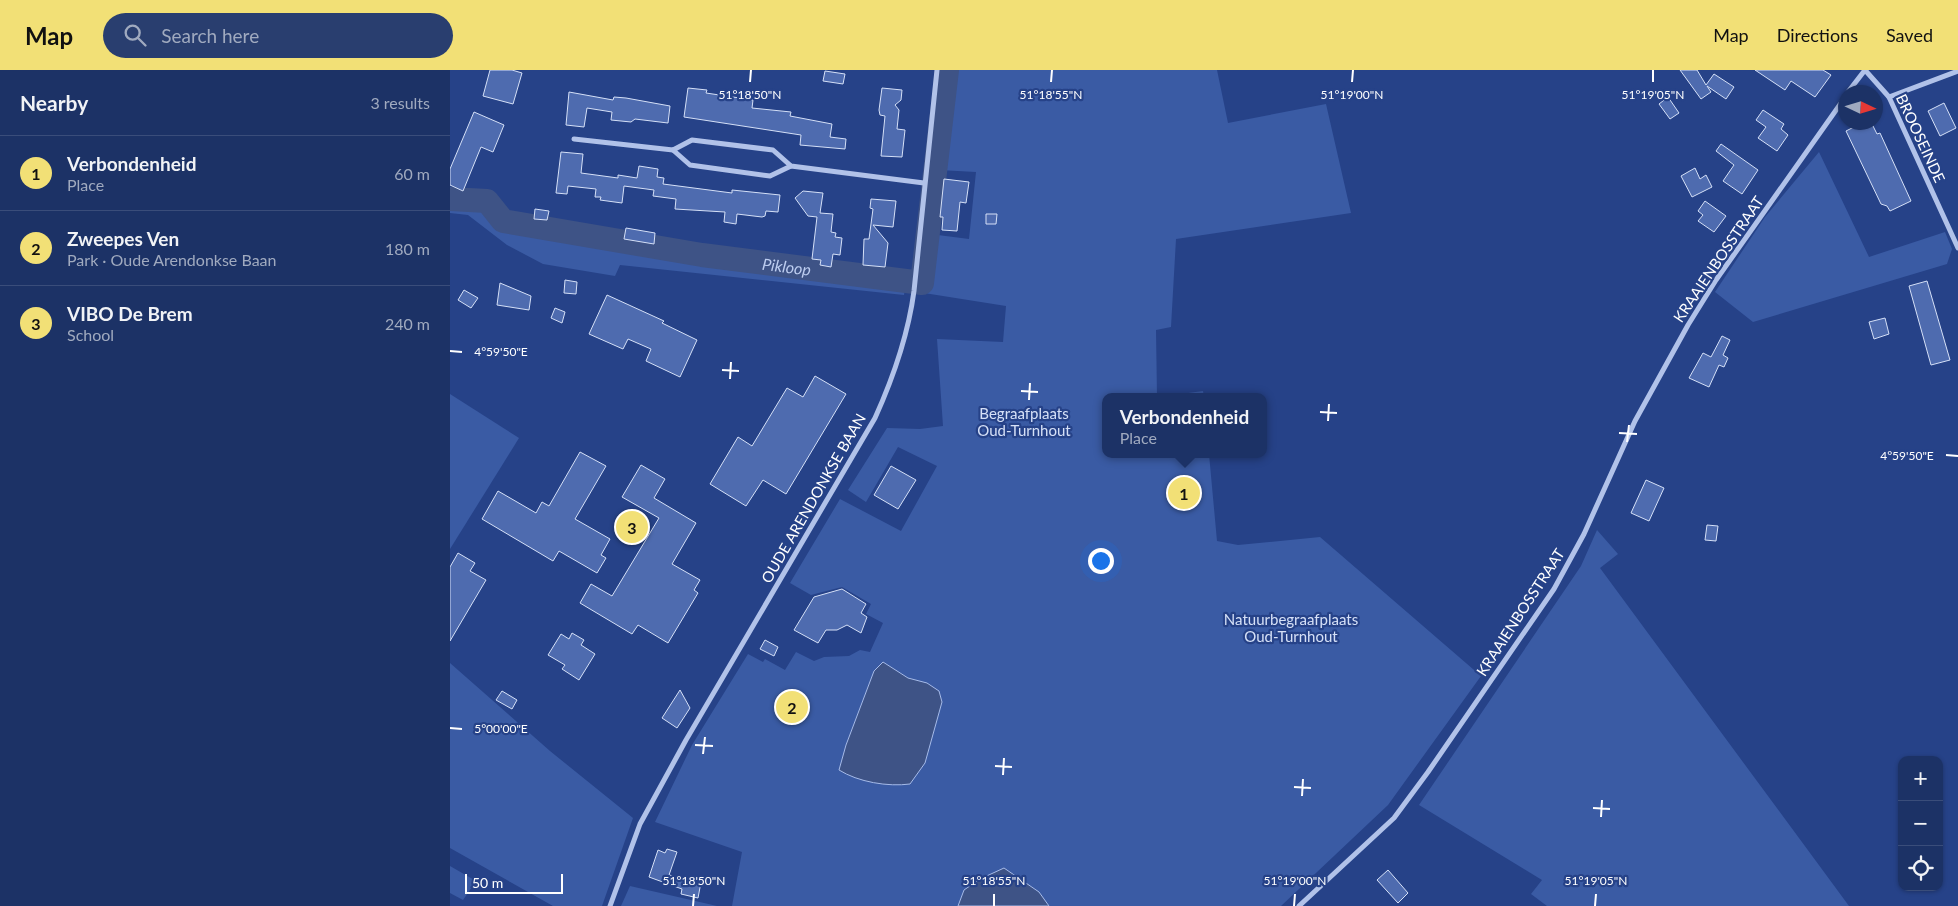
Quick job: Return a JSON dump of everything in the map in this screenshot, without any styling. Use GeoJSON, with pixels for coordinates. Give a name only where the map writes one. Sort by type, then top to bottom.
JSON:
{"type":"FeatureCollection","features":[{"type":"Feature","properties":{"kind":"street","name":"OUDE ARENDONKSE BAAN"},"geometry":{"type":"LineString","coordinates":[[610,906],[640,824],[691,732],[875,418],[895,373],[909,325],[914,291],[937,70]]}},
{"type":"Feature","properties":{"kind":"street"},"geometry":{"type":"LineString","coordinates":[[1853,85],[1865,70]]}},
{"type":"Feature","properties":{"kind":"street","name":"BROOSEINDE"},"geometry":{"type":"LineString","coordinates":[[1865,70],[1889,97],[1958,248]]}},
{"type":"Feature","properties":{"kind":"street"},"geometry":{"type":"LineString","coordinates":[[1889,97],[1958,71]]}},
{"type":"Feature","properties":{"kind":"street","name":"KRAAIENBOSSTRAAT"},"geometry":{"type":"LineString","coordinates":[[1299,906],[1394,818],[1554,589],[1584,534],[1635,421],[1688,325],[1716,280],[1838,107]]}},
{"type":"Feature","properties":{"kind":"street"},"geometry":{"type":"LineString","coordinates":[[574,139],[673,150],[692,140],[773,150],[790,166]]}},
{"type":"Feature","properties":{"kind":"street"},"geometry":{"type":"LineString","coordinates":[[673,150],[690,165],[770,176],[790,166],[924,183]]}},
{"type":"Feature","properties":{"kind":"green space"},"geometry":{"type":"Polygon","coordinates":[[[951,70],[1217,70],[1228,123],[1326,104],[1351,213],[1176,239],[1171,327],[1156,330],[1157,393],[1102,393],[1102,458],[1209,458],[1217,541],[1238,545],[1320,537],[1481,676],[1388,805],[1281,906],[1049,906],[1038,892],[964,890],[958,906],[732,906],[742,852],[655,822],[692,745],[748,654],[763,662],[765,659],[785,670],[796,652],[814,661],[824,657],[849,656],[860,650],[870,652],[883,623],[866,614],[871,604],[842,587],[811,595],[790,583],[840,499],[901,531],[937,466],[898,447],[866,502],[848,490],[887,428],[920,429],[943,426],[937,339],[1003,342],[1006,306],[924,293],[930,234],[969,239],[976,172],[939,170],[951,70]],[[883,662],[874,671],[846,745],[840,770],[908,678],[883,662]]]}},
{"type":"Feature","properties":{"kind":"green space"},"geometry":{"type":"Polygon","coordinates":[[[1819,152],[1869,257],[1945,232],[1952,249],[1947,264],[1753,322],[1715,292],[1765,217],[1819,152]]]}},
{"type":"Feature","properties":{"kind":"green space"},"geometry":{"type":"Polygon","coordinates":[[[450,199],[487,201],[504,221],[702,255],[906,281],[904,295],[620,265],[615,276],[543,264],[507,245],[468,215],[450,213],[450,199]]]}},
{"type":"Feature","properties":{"kind":"green space"},"geometry":{"type":"Polygon","coordinates":[[[450,394],[519,438],[450,549],[450,394]]]}},
{"type":"Feature","properties":{"kind":"green space"},"geometry":{"type":"Polygon","coordinates":[[[1597,530],[1618,554],[1600,568],[1849,906],[1547,906],[1531,894],[1542,880],[1419,805],[1581,566],[1597,530]]]}},
{"type":"Feature","properties":{"kind":"green space"},"geometry":{"type":"Polygon","coordinates":[[[450,663],[550,751],[633,818],[602,906],[553,906],[450,848],[450,663]]]}},
{"type":"Feature","properties":{"kind":"green space"},"geometry":{"type":"Polygon","coordinates":[[[450,866],[476,881],[463,900],[450,893],[450,866]]]}},
{"type":"Feature","properties":{"kind":"green space"},"geometry":{"type":"Polygon","coordinates":[[[630,886],[717,906],[621,906],[630,886]]]}},
{"type":"Feature","properties":{"kind":"shaded area"},"geometry":{"type":"Polygon","coordinates":[[[883,662],[908,678],[927,683],[939,691],[942,702],[925,763],[910,784],[873,783],[855,778],[839,770],[846,745],[874,671],[883,662]]]}},
{"type":"Feature","properties":{"kind":"shaded area"},"geometry":{"type":"Polygon","coordinates":[[[1004,868],[1039,892],[1049,906],[958,906],[964,890],[980,879],[1004,868]]]}},
{"type":"Feature","properties":{"kind":"building"},"geometry":{"type":"Polygon","coordinates":[[[490,70],[512,70],[522,73],[513,104],[483,96],[490,70]]]}},
{"type":"Feature","properties":{"kind":"building"},"geometry":{"type":"Polygon","coordinates":[[[1680,70],[1697,70],[1706,85],[1714,74],[1734,87],[1726,99],[1707,86],[1711,92],[1701,99],[1680,70]]]}},
{"type":"Feature","properties":{"kind":"building"},"geometry":{"type":"Polygon","coordinates":[[[1755,70],[1823,70],[1831,75],[1815,97],[1791,81],[1785,90],[1755,70]]]}},
{"type":"Feature","properties":{"kind":"building"},"geometry":{"type":"Polygon","coordinates":[[[825,71],[845,74],[843,84],[823,81],[825,71]]]}},
{"type":"Feature","properties":{"kind":"building"},"geometry":{"type":"Polygon","coordinates":[[[688,88],[707,90],[706,93],[753,100],[752,108],[791,112],[790,116],[832,124],[830,137],[846,139],[845,149],[800,145],[801,135],[684,117],[688,88]]]}},
{"type":"Feature","properties":{"kind":"building"},"geometry":{"type":"Polygon","coordinates":[[[882,88],[902,90],[901,100],[895,105],[899,110],[897,129],[905,130],[902,157],[881,156],[885,116],[880,115],[879,110],[882,88]]]}},
{"type":"Feature","properties":{"kind":"building"},"geometry":{"type":"Polygon","coordinates":[[[569,92],[613,100],[614,97],[626,98],[670,106],[668,123],[635,119],[631,122],[611,120],[612,112],[587,108],[584,127],[566,125],[569,92]]]}},
{"type":"Feature","properties":{"kind":"building"},"geometry":{"type":"Polygon","coordinates":[[[1668,97],[1679,113],[1670,119],[1659,104],[1668,97]]]}},
{"type":"Feature","properties":{"kind":"building"},"geometry":{"type":"Polygon","coordinates":[[[1944,103],[1956,128],[1940,136],[1928,111],[1944,103]]]}},
{"type":"Feature","properties":{"kind":"building"},"geometry":{"type":"Polygon","coordinates":[[[1763,110],[1784,124],[1781,129],[1788,135],[1777,151],[1758,138],[1766,127],[1756,120],[1763,110]]]}},
{"type":"Feature","properties":{"kind":"building"},"geometry":{"type":"Polygon","coordinates":[[[474,112],[504,125],[493,152],[481,147],[463,191],[450,185],[450,169],[474,112]]]}},
{"type":"Feature","properties":{"kind":"building"},"geometry":{"type":"Polygon","coordinates":[[[1875,130],[1877,134],[1880,133],[1911,201],[1890,211],[1887,206],[1881,204],[1846,131],[1875,130]]]}},
{"type":"Feature","properties":{"kind":"building"},"geometry":{"type":"Polygon","coordinates":[[[1721,144],[1758,170],[1742,194],[1723,181],[1734,165],[1716,151],[1721,144]]]}},
{"type":"Feature","properties":{"kind":"building"},"geometry":{"type":"Polygon","coordinates":[[[561,152],[583,154],[581,173],[618,178],[618,175],[637,178],[639,166],[658,169],[657,177],[664,178],[663,184],[732,193],[732,190],[780,195],[778,212],[766,211],[765,216],[762,217],[737,214],[736,224],[724,222],[725,212],[675,209],[676,199],[653,196],[654,190],[624,186],[622,203],[600,200],[601,197],[595,197],[596,189],[568,186],[567,194],[556,193],[561,152]]]}},
{"type":"Feature","properties":{"kind":"building"},"geometry":{"type":"Polygon","coordinates":[[[1695,168],[1700,179],[1706,175],[1712,187],[1692,197],[1681,176],[1695,168]]]}},
{"type":"Feature","properties":{"kind":"building"},"geometry":{"type":"Polygon","coordinates":[[[944,179],[969,182],[966,203],[960,202],[957,231],[942,230],[943,217],[940,217],[944,179]]]}},
{"type":"Feature","properties":{"kind":"building"},"geometry":{"type":"Polygon","coordinates":[[[803,191],[823,193],[820,213],[833,214],[831,232],[836,233],[835,237],[842,238],[840,255],[833,254],[831,267],[820,265],[821,260],[812,259],[817,217],[808,216],[795,198],[803,191]]]}},
{"type":"Feature","properties":{"kind":"building"},"geometry":{"type":"Polygon","coordinates":[[[871,199],[896,201],[893,227],[873,225],[888,243],[885,267],[863,265],[864,239],[869,239],[873,209],[870,208],[871,199]]]}},
{"type":"Feature","properties":{"kind":"building"},"geometry":{"type":"Polygon","coordinates":[[[1705,201],[1726,216],[1714,232],[1698,221],[1703,215],[1698,211],[1705,201]]]}},
{"type":"Feature","properties":{"kind":"building"},"geometry":{"type":"Polygon","coordinates":[[[535,209],[549,211],[547,220],[534,219],[535,209]]]}},
{"type":"Feature","properties":{"kind":"building"},"geometry":{"type":"Polygon","coordinates":[[[986,214],[997,214],[996,224],[986,224],[986,214]]]}},
{"type":"Feature","properties":{"kind":"building"},"geometry":{"type":"Polygon","coordinates":[[[626,228],[655,233],[654,244],[624,239],[626,228]]]}},
{"type":"Feature","properties":{"kind":"building"},"geometry":{"type":"Polygon","coordinates":[[[565,280],[577,282],[576,294],[564,293],[565,280]]]}},
{"type":"Feature","properties":{"kind":"building"},"geometry":{"type":"Polygon","coordinates":[[[1927,281],[1950,360],[1931,365],[1909,286],[1927,281]]]}},
{"type":"Feature","properties":{"kind":"building"},"geometry":{"type":"Polygon","coordinates":[[[500,283],[531,296],[529,310],[497,305],[500,283]]]}},
{"type":"Feature","properties":{"kind":"building"},"geometry":{"type":"Polygon","coordinates":[[[464,290],[478,298],[471,308],[458,300],[464,290]]]}},
{"type":"Feature","properties":{"kind":"building"},"geometry":{"type":"Polygon","coordinates":[[[607,295],[664,321],[662,323],[697,340],[680,377],[646,361],[651,349],[628,339],[623,349],[589,334],[607,295]]]}},
{"type":"Feature","properties":{"kind":"building"},"geometry":{"type":"Polygon","coordinates":[[[555,308],[565,312],[562,323],[551,318],[555,308]]]}},
{"type":"Feature","properties":{"kind":"building"},"geometry":{"type":"Polygon","coordinates":[[[1885,318],[1889,334],[1874,339],[1869,322],[1885,318]]]}},
{"type":"Feature","properties":{"kind":"building"},"geometry":{"type":"Polygon","coordinates":[[[1722,336],[1730,340],[1723,355],[1728,358],[1724,367],[1719,365],[1709,387],[1689,378],[1703,353],[1711,357],[1722,336]]]}},
{"type":"Feature","properties":{"kind":"building"},"geometry":{"type":"Polygon","coordinates":[[[815,376],[846,394],[786,494],[763,480],[746,506],[710,484],[738,437],[752,446],[787,388],[803,397],[815,376]]]}},
{"type":"Feature","properties":{"kind":"building"},"geometry":{"type":"Polygon","coordinates":[[[580,452],[606,466],[575,519],[610,539],[601,555],[606,558],[597,573],[559,551],[553,561],[482,519],[498,491],[536,513],[542,502],[549,506],[580,452]]]}},
{"type":"Feature","properties":{"kind":"building"},"geometry":{"type":"Polygon","coordinates":[[[641,465],[665,479],[654,498],[696,523],[672,564],[700,580],[694,590],[698,593],[668,643],[638,625],[632,634],[580,603],[591,584],[612,596],[659,518],[622,497],[641,465]]]}},
{"type":"Feature","properties":{"kind":"building"},"geometry":{"type":"Polygon","coordinates":[[[891,466],[916,480],[898,509],[874,495],[891,466]]]}},
{"type":"Feature","properties":{"kind":"building"},"geometry":{"type":"Polygon","coordinates":[[[1646,480],[1664,488],[1649,521],[1631,513],[1646,480]]]}},
{"type":"Feature","properties":{"kind":"building"},"geometry":{"type":"Polygon","coordinates":[[[1707,525],[1718,526],[1716,541],[1705,540],[1707,525]]]}},
{"type":"Feature","properties":{"kind":"building"},"geometry":{"type":"Polygon","coordinates":[[[458,553],[475,563],[470,571],[486,580],[450,641],[450,567],[458,553]]]}},
{"type":"Feature","properties":{"kind":"building"},"geometry":{"type":"Polygon","coordinates":[[[842,589],[866,604],[861,613],[867,617],[861,633],[847,625],[837,630],[826,630],[818,643],[794,630],[814,597],[842,589]]]}},
{"type":"Feature","properties":{"kind":"building"},"geometry":{"type":"Polygon","coordinates":[[[572,633],[584,640],[581,645],[595,654],[579,680],[562,669],[565,665],[548,655],[561,634],[569,639],[572,633]]]}},
{"type":"Feature","properties":{"kind":"building"},"geometry":{"type":"Polygon","coordinates":[[[765,640],[778,647],[774,656],[760,649],[765,640]]]}},
{"type":"Feature","properties":{"kind":"building"},"geometry":{"type":"Polygon","coordinates":[[[680,690],[690,708],[677,728],[662,718],[680,690]]]}},
{"type":"Feature","properties":{"kind":"building"},"geometry":{"type":"Polygon","coordinates":[[[502,691],[517,700],[512,709],[496,700],[502,691]]]}},
{"type":"Feature","properties":{"kind":"building"},"geometry":{"type":"Polygon","coordinates":[[[667,849],[677,852],[669,875],[701,882],[698,898],[681,894],[682,889],[649,877],[658,850],[665,853],[667,849]]]}},
{"type":"Feature","properties":{"kind":"building"},"geometry":{"type":"Polygon","coordinates":[[[1388,870],[1408,893],[1398,903],[1377,880],[1388,870]]]}},
{"type":"Feature","properties":{"kind":"waterway","name":"Pikloop"},"geometry":{"type":"LineString","coordinates":[[450,199],[487,201],[503,221],[702,255],[922,283],[947,70]]}},
{"type":"Feature","properties":{"kind":"place","name":"Verbondenheid"},"geometry":{"type":"Point","coordinates":[1184,493]}},
{"type":"Feature","properties":{"kind":"place","name":"VIBO De Brem"},"geometry":{"type":"Point","coordinates":[632,527]}},
{"type":"Feature","properties":{"kind":"place","name":"Zweepes Ven"},"geometry":{"type":"Point","coordinates":[792,707]}},
{"type":"Feature","properties":{"kind":"park label","name":"Begraafplaats Oud-Turnhout"},"geometry":{"type":"Point","coordinates":[1024,422]}},
{"type":"Feature","properties":{"kind":"park label","name":"Natuurbegraafplaats Oud-Turnhout"},"geometry":{"type":"Point","coordinates":[1291,628]}}]}
